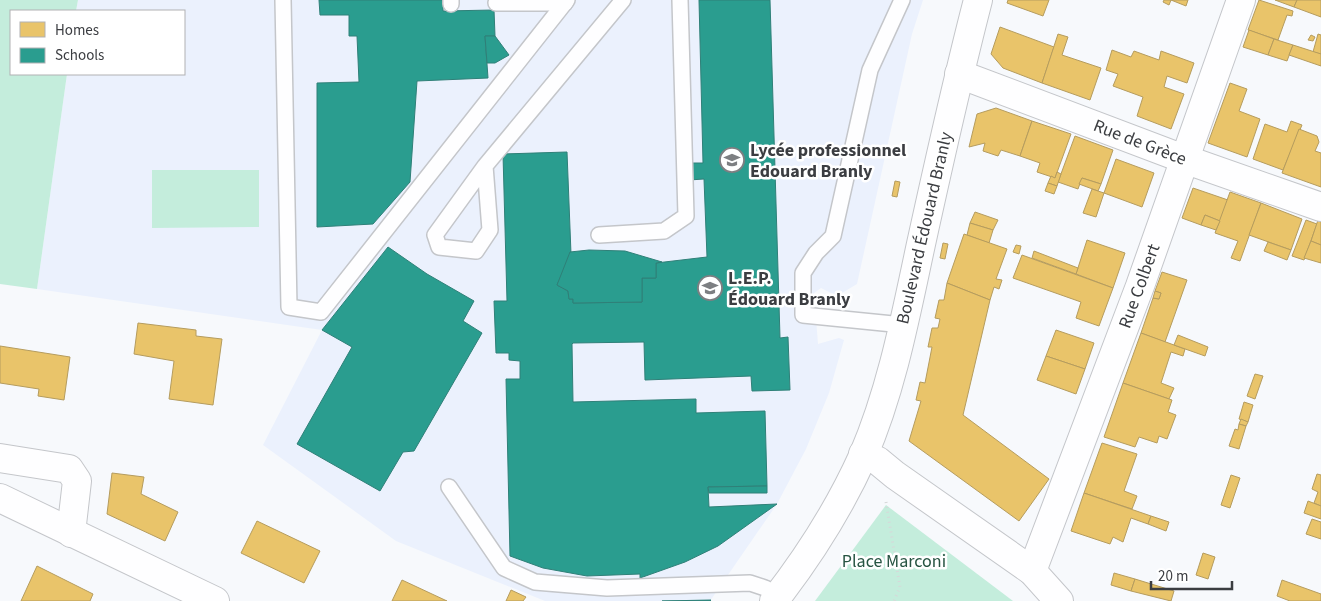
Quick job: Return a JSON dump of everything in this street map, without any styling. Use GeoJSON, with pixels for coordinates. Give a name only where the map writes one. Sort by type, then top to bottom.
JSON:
{"type":"FeatureCollection","features":[{"type":"Feature","properties":{"kind":"street","name":"Boulevard Édouard Branly"},"geometry":{"type":"LineString","coordinates":[[776,598],[838,507],[863,454],[886,388],[903,325],[959,74],[978,0]]}},
{"type":"Feature","properties":{"kind":"street","name":"Rue Colbert"},"geometry":{"type":"LineString","coordinates":[[1032,571],[1140,286],[1241,0]]}},
{"type":"Feature","properties":{"kind":"street","name":"Rue de Grèce"},"geometry":{"type":"LineString","coordinates":[[959,74],[1184,159],[1321,207]]}},
{"type":"Feature","properties":{"kind":"street"},"geometry":{"type":"LineString","coordinates":[[863,454],[878,461],[895,475],[1032,571],[1059,601]]}},
{"type":"Feature","properties":{"kind":"street"},"geometry":{"type":"LineString","coordinates":[[0,458],[69,469],[77,480],[70,532]]}},
{"type":"Feature","properties":{"kind":"street"},"geometry":{"type":"LineString","coordinates":[[0,498],[215,601]]}},
{"type":"Feature","properties":{"kind":"lane"},"geometry":{"type":"LineString","coordinates":[[283,0],[289,308],[320,312],[566,2]]}},
{"type":"Feature","properties":{"kind":"lane"},"geometry":{"type":"LineString","coordinates":[[486,166],[490,230],[476,250],[439,246],[435,235],[486,166],[623,0]]}},
{"type":"Feature","properties":{"kind":"lane"},"geometry":{"type":"LineString","coordinates":[[599,235],[664,231],[686,216],[680,0]]}},
{"type":"Feature","properties":{"kind":"lane"},"geometry":{"type":"LineString","coordinates":[[902,0],[870,70],[833,236],[816,253],[803,273],[803,315],[903,325]]}},
{"type":"Feature","properties":{"kind":"lane"},"geometry":{"type":"LineString","coordinates":[[496,3],[566,2]]}},
{"type":"Feature","properties":{"kind":"lane"},"geometry":{"type":"LineString","coordinates":[[450,487],[504,568],[535,582],[607,588],[750,583],[776,598]]}},
{"type":"Feature","properties":{"kind":"path"},"geometry":{"type":"LineString","coordinates":[[887,496],[886,505],[900,587],[894,601]]}},
{"type":"Feature","properties":{"kind":"shaded area"},"geometry":{"type":"Polygon","coordinates":[[[78,0],[923,0],[912,34],[857,284],[837,296],[821,288],[814,293],[818,344],[839,338],[844,340],[829,393],[806,449],[777,504],[710,601],[545,601],[396,541],[263,445],[322,330],[37,289],[67,75],[185,75],[185,10],[76,10],[78,0]]]}},
{"type":"Feature","properties":{"kind":"green space"},"geometry":{"type":"Polygon","coordinates":[[[0,0],[78,0],[76,10],[10,10],[10,75],[67,75],[37,289],[0,284],[0,0]]]}},
{"type":"Feature","properties":{"kind":"green space"},"geometry":{"type":"Polygon","coordinates":[[[152,170],[259,170],[259,227],[152,228],[152,170]]]}},
{"type":"Feature","properties":{"kind":"green space","name":"Place Marconi"},"geometry":{"type":"Polygon","coordinates":[[[886,505],[1013,601],[815,601],[886,505]]]}},
{"type":"Feature","properties":{"kind":"building: Homes"},"geometry":{"type":"Polygon","coordinates":[[[1008,0],[1049,0],[1043,16],[1007,3],[1008,0]]]}},
{"type":"Feature","properties":{"kind":"building: Homes"},"geometry":{"type":"Polygon","coordinates":[[[1164,0],[1171,0],[1169,5],[1163,2],[1164,0]]]}},
{"type":"Feature","properties":{"kind":"building: Homes"},"geometry":{"type":"Polygon","coordinates":[[[1171,0],[1188,0],[1186,6],[1171,0]]]}},
{"type":"Feature","properties":{"kind":"building: Homes"},"geometry":{"type":"Polygon","coordinates":[[[1259,0],[1293,11],[1292,16],[1287,15],[1278,40],[1248,30],[1259,0]]]}},
{"type":"Feature","properties":{"kind":"building: Homes"},"geometry":{"type":"Polygon","coordinates":[[[1275,0],[1297,0],[1294,7],[1275,0]]]}},
{"type":"Feature","properties":{"kind":"building: Homes"},"geometry":{"type":"Polygon","coordinates":[[[1297,0],[1321,0],[1321,17],[1294,7],[1297,0]]]}},
{"type":"Feature","properties":{"kind":"building: Homes"},"geometry":{"type":"Polygon","coordinates":[[[1000,27],[1054,47],[1042,83],[1003,68],[991,54],[1000,27]]]}},
{"type":"Feature","properties":{"kind":"building: Homes"},"geometry":{"type":"Polygon","coordinates":[[[1249,30],[1274,39],[1268,55],[1243,47],[1249,30]]]}},
{"type":"Feature","properties":{"kind":"building: Homes"},"geometry":{"type":"Polygon","coordinates":[[[1058,34],[1068,37],[1062,55],[1101,68],[1090,100],[1042,83],[1058,34]]]}},
{"type":"Feature","properties":{"kind":"building: Homes"},"geometry":{"type":"Polygon","coordinates":[[[1318,34],[1321,35],[1321,54],[1313,52],[1318,34]]]}},
{"type":"Feature","properties":{"kind":"building: Homes"},"geometry":{"type":"Polygon","coordinates":[[[1311,35],[1315,37],[1313,41],[1308,40],[1311,35]]]}},
{"type":"Feature","properties":{"kind":"building: Homes"},"geometry":{"type":"Polygon","coordinates":[[[1274,39],[1293,45],[1287,61],[1268,55],[1274,39]]]}},
{"type":"Feature","properties":{"kind":"building: Homes"},"geometry":{"type":"Polygon","coordinates":[[[1293,45],[1321,54],[1321,66],[1289,55],[1293,45]]]}},
{"type":"Feature","properties":{"kind":"building: Homes"},"geometry":{"type":"Polygon","coordinates":[[[1112,50],[1131,57],[1134,51],[1159,60],[1161,51],[1194,63],[1187,83],[1167,76],[1164,87],[1184,94],[1171,129],[1137,116],[1143,97],[1113,86],[1118,74],[1106,70],[1112,50]]]}},
{"type":"Feature","properties":{"kind":"building: Homes"},"geometry":{"type":"Polygon","coordinates":[[[1230,83],[1247,89],[1239,111],[1260,119],[1247,157],[1208,143],[1230,83]]]}},
{"type":"Feature","properties":{"kind":"building: Homes"},"geometry":{"type":"Polygon","coordinates":[[[996,108],[1032,121],[1020,156],[1001,150],[998,156],[983,151],[985,143],[969,147],[977,114],[996,108]]]}},
{"type":"Feature","properties":{"kind":"building: Homes"},"geometry":{"type":"Polygon","coordinates":[[[1032,121],[1071,134],[1055,178],[1037,172],[1040,163],[1020,156],[1032,121]]]}},
{"type":"Feature","properties":{"kind":"building: Homes"},"geometry":{"type":"Polygon","coordinates":[[[1291,121],[1302,125],[1283,170],[1253,159],[1265,124],[1287,132],[1291,121]]]}},
{"type":"Feature","properties":{"kind":"building: Homes"},"geometry":{"type":"Polygon","coordinates":[[[1299,129],[1317,136],[1319,142],[1315,151],[1321,153],[1321,187],[1282,173],[1299,129]]]}},
{"type":"Feature","properties":{"kind":"building: Homes"},"geometry":{"type":"Polygon","coordinates":[[[1075,136],[1113,150],[1101,184],[1082,178],[1078,189],[1058,182],[1075,136]]]}},
{"type":"Feature","properties":{"kind":"building: Homes"},"geometry":{"type":"Polygon","coordinates":[[[1116,159],[1154,173],[1142,207],[1104,193],[1116,159]]]}},
{"type":"Feature","properties":{"kind":"building: Homes"},"geometry":{"type":"Polygon","coordinates":[[[1057,172],[1061,174],[1057,186],[1048,183],[1051,176],[1055,178],[1057,172]]]}},
{"type":"Feature","properties":{"kind":"building: Homes"},"geometry":{"type":"Polygon","coordinates":[[[1082,178],[1101,184],[1098,191],[1079,184],[1082,178]]]}},
{"type":"Feature","properties":{"kind":"building: Homes"},"geometry":{"type":"Polygon","coordinates":[[[895,181],[900,182],[897,197],[892,196],[895,181]]]}},
{"type":"Feature","properties":{"kind":"building: Homes"},"geometry":{"type":"Polygon","coordinates":[[[1048,183],[1057,186],[1054,194],[1045,191],[1048,183]]]}},
{"type":"Feature","properties":{"kind":"building: Homes"},"geometry":{"type":"Polygon","coordinates":[[[1193,188],[1228,200],[1220,221],[1205,215],[1201,225],[1182,218],[1193,188]]]}},
{"type":"Feature","properties":{"kind":"building: Homes"},"geometry":{"type":"Polygon","coordinates":[[[1092,189],[1104,193],[1096,217],[1083,213],[1092,189]]]}},
{"type":"Feature","properties":{"kind":"building: Homes"},"geometry":{"type":"Polygon","coordinates":[[[1230,192],[1261,203],[1240,261],[1231,258],[1238,241],[1215,233],[1230,192]]]}},
{"type":"Feature","properties":{"kind":"building: Homes"},"geometry":{"type":"Polygon","coordinates":[[[1261,203],[1302,219],[1291,250],[1249,235],[1261,203]]]}},
{"type":"Feature","properties":{"kind":"building: Homes"},"geometry":{"type":"Polygon","coordinates":[[[975,212],[998,220],[993,230],[970,223],[975,212]]]}},
{"type":"Feature","properties":{"kind":"building: Homes"},"geometry":{"type":"Polygon","coordinates":[[[1205,215],[1220,221],[1216,230],[1201,225],[1205,215]]]}},
{"type":"Feature","properties":{"kind":"building: Homes"},"geometry":{"type":"Polygon","coordinates":[[[1306,220],[1317,224],[1304,260],[1292,256],[1306,220]]]}},
{"type":"Feature","properties":{"kind":"building: Homes"},"geometry":{"type":"Polygon","coordinates":[[[1318,220],[1321,221],[1321,245],[1311,241],[1318,220]]]}},
{"type":"Feature","properties":{"kind":"building: Homes"},"geometry":{"type":"Polygon","coordinates":[[[970,223],[993,230],[989,243],[967,235],[970,223]]]}},
{"type":"Feature","properties":{"kind":"building: Homes"},"geometry":{"type":"Polygon","coordinates":[[[964,234],[1007,249],[996,279],[1002,280],[999,289],[994,287],[990,300],[947,283],[964,234]]]}},
{"type":"Feature","properties":{"kind":"building: Homes"},"geometry":{"type":"Polygon","coordinates":[[[1087,240],[1125,253],[1113,288],[1076,274],[1087,240]]]}},
{"type":"Feature","properties":{"kind":"building: Homes"},"geometry":{"type":"Polygon","coordinates":[[[1311,241],[1321,245],[1321,263],[1304,258],[1311,241]]]}},
{"type":"Feature","properties":{"kind":"building: Homes"},"geometry":{"type":"Polygon","coordinates":[[[1268,242],[1291,250],[1287,260],[1264,251],[1268,242]]]}},
{"type":"Feature","properties":{"kind":"building: Homes"},"geometry":{"type":"Polygon","coordinates":[[[943,243],[948,244],[945,259],[940,258],[943,243]]]}},
{"type":"Feature","properties":{"kind":"building: Homes"},"geometry":{"type":"Polygon","coordinates":[[[1016,245],[1021,246],[1019,254],[1013,252],[1016,245]]]}},
{"type":"Feature","properties":{"kind":"building: Homes"},"geometry":{"type":"Polygon","coordinates":[[[1034,251],[1078,268],[1076,274],[1032,258],[1034,251]]]}},
{"type":"Feature","properties":{"kind":"building: Homes"},"geometry":{"type":"Polygon","coordinates":[[[1022,255],[1113,288],[1099,326],[1076,318],[1081,302],[1013,278],[1022,255]]]}},
{"type":"Feature","properties":{"kind":"building: Homes"},"geometry":{"type":"Polygon","coordinates":[[[1162,272],[1187,280],[1165,342],[1141,333],[1153,298],[1159,299],[1161,293],[1155,291],[1162,272]]]}},
{"type":"Feature","properties":{"kind":"building: Homes"},"geometry":{"type":"Polygon","coordinates":[[[947,283],[990,300],[963,415],[1049,479],[1019,521],[909,441],[921,401],[916,400],[920,382],[925,383],[932,347],[928,347],[932,328],[938,328],[940,319],[935,318],[939,300],[944,300],[947,283]]]}},
{"type":"Feature","properties":{"kind":"building: Homes"},"geometry":{"type":"Polygon","coordinates":[[[1155,291],[1161,293],[1159,299],[1153,298],[1155,291]]]}},
{"type":"Feature","properties":{"kind":"building: Homes"},"geometry":{"type":"Polygon","coordinates":[[[138,323],[196,330],[196,336],[222,339],[213,405],[169,399],[174,361],[134,354],[138,323]]]}},
{"type":"Feature","properties":{"kind":"building: Homes"},"geometry":{"type":"Polygon","coordinates":[[[1056,330],[1094,343],[1085,369],[1046,356],[1056,330]]]}},
{"type":"Feature","properties":{"kind":"building: Homes"},"geometry":{"type":"Polygon","coordinates":[[[1141,333],[1185,349],[1183,356],[1171,352],[1161,383],[1174,388],[1169,399],[1123,383],[1141,333]]]}},
{"type":"Feature","properties":{"kind":"building: Homes"},"geometry":{"type":"Polygon","coordinates":[[[1178,335],[1208,347],[1205,356],[1174,345],[1178,335]]]}},
{"type":"Feature","properties":{"kind":"building: Homes"},"geometry":{"type":"Polygon","coordinates":[[[0,346],[70,357],[64,400],[38,396],[39,389],[0,383],[0,346]]]}},
{"type":"Feature","properties":{"kind":"building: Homes"},"geometry":{"type":"Polygon","coordinates":[[[1046,356],[1085,369],[1076,394],[1037,380],[1046,356]]]}},
{"type":"Feature","properties":{"kind":"building: Homes"},"geometry":{"type":"Polygon","coordinates":[[[1255,374],[1263,376],[1255,399],[1247,396],[1255,374]]]}},
{"type":"Feature","properties":{"kind":"building: Homes"},"geometry":{"type":"Polygon","coordinates":[[[1123,383],[1172,400],[1168,412],[1176,415],[1167,439],[1159,436],[1157,443],[1139,437],[1135,447],[1104,437],[1123,383]]]}},
{"type":"Feature","properties":{"kind":"building: Homes"},"geometry":{"type":"Polygon","coordinates":[[[1244,402],[1253,405],[1248,422],[1239,419],[1244,402]]]}},
{"type":"Feature","properties":{"kind":"building: Homes"},"geometry":{"type":"Polygon","coordinates":[[[1241,419],[1248,422],[1246,426],[1239,424],[1241,419]]]}},
{"type":"Feature","properties":{"kind":"building: Homes"},"geometry":{"type":"Polygon","coordinates":[[[1239,424],[1246,426],[1239,449],[1229,446],[1235,429],[1238,430],[1239,424]]]}},
{"type":"Feature","properties":{"kind":"building: Homes"},"geometry":{"type":"Polygon","coordinates":[[[1102,443],[1137,454],[1124,491],[1137,496],[1132,509],[1084,493],[1102,443]]]}},
{"type":"Feature","properties":{"kind":"building: Homes"},"geometry":{"type":"Polygon","coordinates":[[[112,473],[144,477],[141,494],[178,512],[165,541],[107,514],[112,473]]]}},
{"type":"Feature","properties":{"kind":"building: Homes"},"geometry":{"type":"Polygon","coordinates":[[[1317,474],[1321,475],[1321,506],[1314,503],[1318,492],[1312,489],[1317,474]]]}},
{"type":"Feature","properties":{"kind":"building: Homes"},"geometry":{"type":"Polygon","coordinates":[[[1231,475],[1240,478],[1230,508],[1221,505],[1231,475]]]}},
{"type":"Feature","properties":{"kind":"building: Homes"},"geometry":{"type":"Polygon","coordinates":[[[1084,493],[1151,516],[1148,524],[1131,518],[1123,542],[1113,537],[1110,544],[1071,531],[1084,493]]]}},
{"type":"Feature","properties":{"kind":"building: Homes"},"geometry":{"type":"Polygon","coordinates":[[[1308,501],[1321,506],[1321,519],[1304,513],[1308,501]]]}},
{"type":"Feature","properties":{"kind":"building: Homes"},"geometry":{"type":"Polygon","coordinates":[[[1151,516],[1169,522],[1166,531],[1148,524],[1151,516]]]}},
{"type":"Feature","properties":{"kind":"building: Homes"},"geometry":{"type":"Polygon","coordinates":[[[1312,519],[1321,522],[1321,539],[1306,534],[1312,519]]]}},
{"type":"Feature","properties":{"kind":"building: Homes"},"geometry":{"type":"Polygon","coordinates":[[[257,521],[320,551],[304,583],[241,553],[257,521]]]}},
{"type":"Feature","properties":{"kind":"building: Homes"},"geometry":{"type":"Polygon","coordinates":[[[1203,553],[1215,557],[1208,579],[1196,575],[1203,553]]]}},
{"type":"Feature","properties":{"kind":"building: Homes"},"geometry":{"type":"Polygon","coordinates":[[[37,566],[93,594],[90,601],[21,601],[37,566]]]}},
{"type":"Feature","properties":{"kind":"building: Homes"},"geometry":{"type":"Polygon","coordinates":[[[1114,573],[1135,579],[1131,591],[1111,585],[1114,573]]]}},
{"type":"Feature","properties":{"kind":"building: Homes"},"geometry":{"type":"Polygon","coordinates":[[[1135,579],[1174,591],[1171,601],[1131,591],[1135,579]]]}},
{"type":"Feature","properties":{"kind":"building: Homes"},"geometry":{"type":"Polygon","coordinates":[[[402,580],[447,601],[392,601],[402,580]]]}},
{"type":"Feature","properties":{"kind":"building: Homes"},"geometry":{"type":"Polygon","coordinates":[[[1282,580],[1321,594],[1321,601],[1290,601],[1277,596],[1282,580]]]}},
{"type":"Feature","properties":{"kind":"building: Homes"},"geometry":{"type":"Polygon","coordinates":[[[511,590],[526,597],[523,601],[506,601],[511,590]]]}},
{"type":"Feature","properties":{"kind":"building: Schools"},"geometry":{"type":"Polygon","coordinates":[[[319,0],[443,0],[443,11],[494,10],[495,36],[485,36],[488,78],[417,81],[410,182],[373,224],[317,227],[317,83],[359,82],[357,36],[349,36],[349,15],[320,15],[319,0]]]}},
{"type":"Feature","properties":{"kind":"building: Schools","name":"L.E.P. Édouard Branly"},"geometry":{"type":"Polygon","coordinates":[[[699,0],[770,0],[780,338],[788,337],[790,390],[752,391],[751,376],[645,380],[644,342],[573,343],[573,402],[696,399],[696,413],[765,411],[767,486],[708,487],[709,507],[777,504],[718,546],[685,562],[640,578],[640,574],[587,576],[543,568],[510,556],[506,379],[520,379],[520,361],[509,360],[509,353],[496,353],[494,301],[507,301],[503,154],[567,152],[571,254],[557,285],[568,291],[569,299],[573,299],[573,303],[642,302],[642,278],[656,278],[656,263],[707,257],[704,179],[689,180],[689,163],[703,163],[699,0]]]}},
{"type":"Feature","properties":{"kind":"building: Schools"},"geometry":{"type":"Polygon","coordinates":[[[485,36],[495,36],[509,55],[495,63],[487,63],[485,36]]]}},
{"type":"Feature","properties":{"kind":"building: Schools"},"geometry":{"type":"Polygon","coordinates":[[[388,247],[427,274],[474,301],[463,321],[482,333],[414,451],[403,452],[380,491],[297,444],[352,347],[322,330],[388,247]]]}},
{"type":"Feature","properties":{"kind":"building: Schools"},"geometry":{"type":"Polygon","coordinates":[[[589,250],[625,251],[662,262],[656,263],[656,278],[642,278],[642,302],[573,303],[573,299],[569,299],[568,291],[557,285],[570,252],[589,250]]]}},
{"type":"Feature","properties":{"kind":"building: Schools"},"geometry":{"type":"Polygon","coordinates":[[[767,486],[767,493],[709,493],[708,487],[767,486]]]}},
{"type":"Feature","properties":{"kind":"building: Schools"},"geometry":{"type":"Polygon","coordinates":[[[711,600],[710,601],[662,601],[711,600]]]}},
{"type":"Feature","properties":{"kind":"place","name":"Lycée professionnel Edouard Branly"},"geometry":{"type":"Point","coordinates":[732,160]}},
{"type":"Feature","properties":{"kind":"place","name":"L.E.P. Édouard Branly"},"geometry":{"type":"Point","coordinates":[710,288]}}]}
